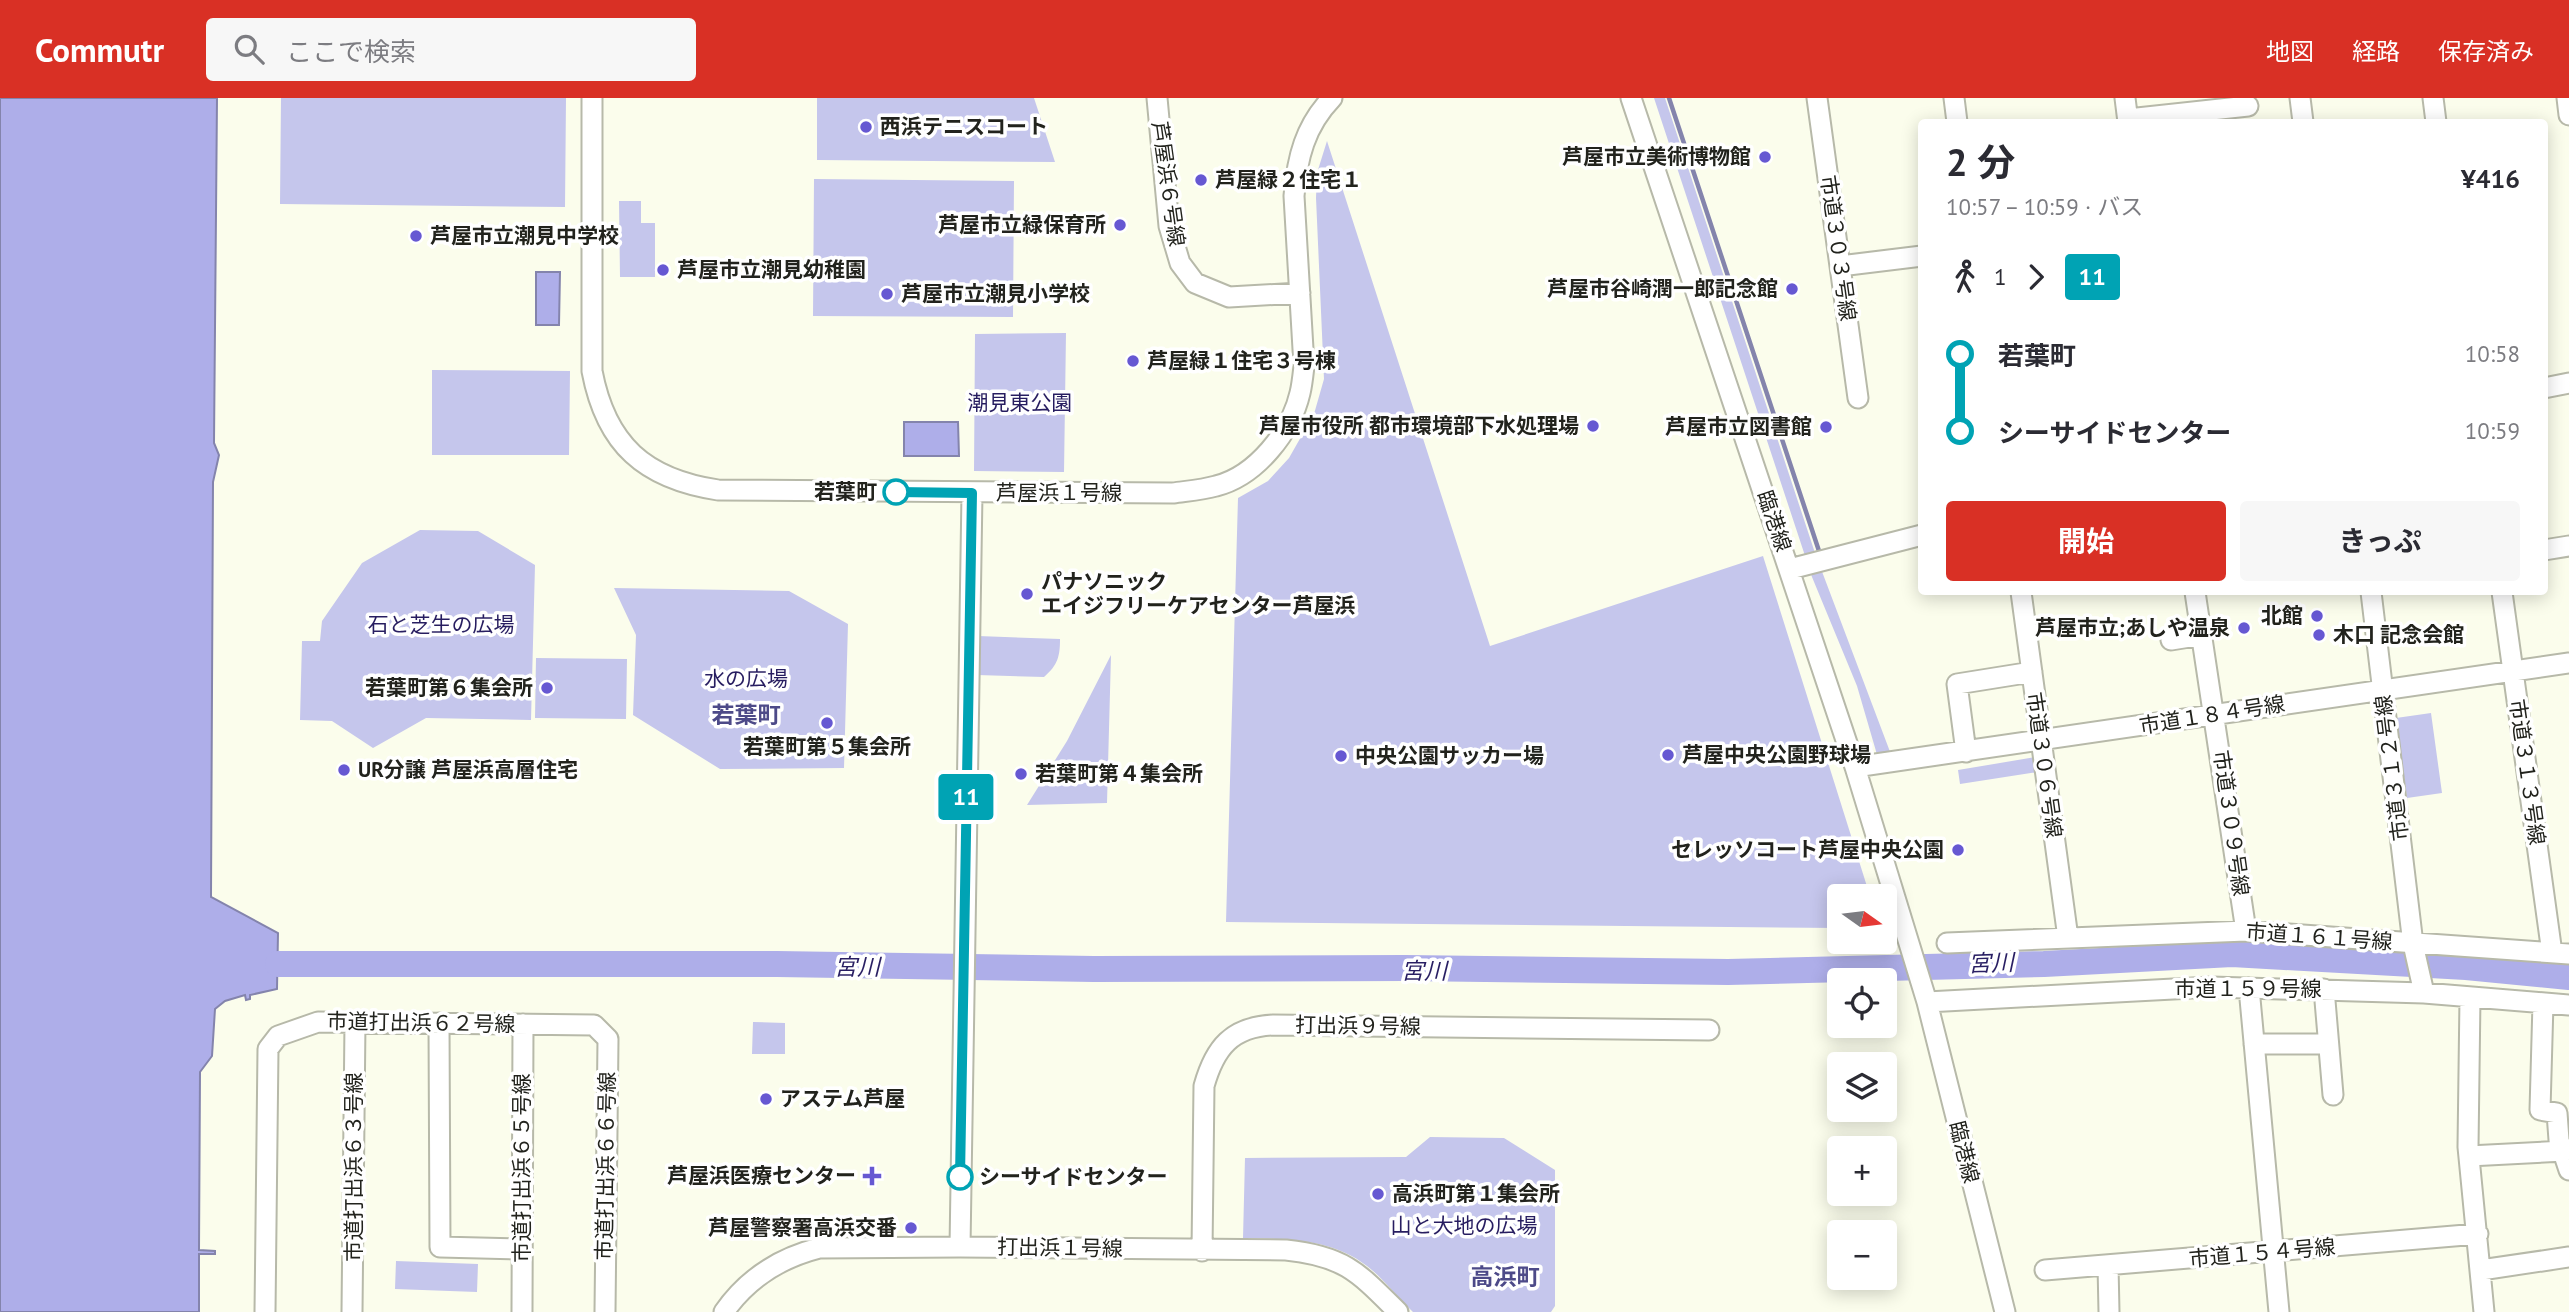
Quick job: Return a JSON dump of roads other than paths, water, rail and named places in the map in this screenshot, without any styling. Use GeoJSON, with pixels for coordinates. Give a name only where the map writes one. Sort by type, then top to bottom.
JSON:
{"type":"FeatureCollection","features":[{"type":"Feature","properties":{"kind":"street","name":"芦屋浜１号線"},"geometry":{"type":"LineString","coordinates":[[592,98],[592,371],[596,394],[604,414],[616,436],[635,456],[657,473],[692,485],[718,490],[972,493],[1173,493],[1219,486],[1266,456],[1291,417],[1300,394],[1304,366],[1294,196],[1296,172],[1302,144],[1316,117],[1332,98]]}},
{"type":"Feature","properties":{"kind":"street","name":"芦屋浜６号線"},"geometry":{"type":"LineString","coordinates":[[1157,98],[1170,226],[1180,263],[1195,283],[1229,298],[1300,293]]}},
{"type":"Feature","properties":{"kind":"street","name":"臨港線"},"geometry":{"type":"LineString","coordinates":[[1632,98],[1855,767],[1925,997],[2005,1312]]}},
{"type":"Feature","properties":{"kind":"street","name":"市道３０３号線"},"geometry":{"type":"LineString","coordinates":[[1817,98],[1858,398]]}},
{"type":"Feature","properties":{"kind":"street"},"geometry":{"type":"LineString","coordinates":[[1954,98],[1957,119]]}},
{"type":"Feature","properties":{"kind":"street"},"geometry":{"type":"LineString","coordinates":[[2125,98],[2128,119]]}},
{"type":"Feature","properties":{"kind":"street"},"geometry":{"type":"LineString","coordinates":[[2300,98],[2303,119]]}},
{"type":"Feature","properties":{"kind":"street"},"geometry":{"type":"LineString","coordinates":[[2433,98],[2436,119]]}},
{"type":"Feature","properties":{"kind":"street"},"geometry":{"type":"LineString","coordinates":[[2567,98],[2569,116]]}},
{"type":"Feature","properties":{"kind":"street"},"geometry":{"type":"LineString","coordinates":[[2144,119],[2248,106]]}},
{"type":"Feature","properties":{"kind":"street"},"geometry":{"type":"LineString","coordinates":[[1840,266],[1918,256]]}},
{"type":"Feature","properties":{"kind":"street"},"geometry":{"type":"LineString","coordinates":[[2548,387],[2569,383]]}},
{"type":"Feature","properties":{"kind":"street"},"geometry":{"type":"LineString","coordinates":[[960,1247],[972,493]]}},
{"type":"Feature","properties":{"kind":"street"},"geometry":{"type":"LineString","coordinates":[[1790,569],[1918,535]]}},
{"type":"Feature","properties":{"kind":"street"},"geometry":{"type":"LineString","coordinates":[[2548,549],[2569,546]]}},
{"type":"Feature","properties":{"kind":"street","name":"市道３０６号線"},"geometry":{"type":"LineString","coordinates":[[2021,595],[2068,938]]}},
{"type":"Feature","properties":{"kind":"street","name":"市道３０９号線"},"geometry":{"type":"LineString","coordinates":[[2196,595],[2246,931]]}},
{"type":"Feature","properties":{"kind":"street","name":"市道３１２号線"},"geometry":{"type":"LineString","coordinates":[[2371,595],[2413,946],[2423,987]]}},
{"type":"Feature","properties":{"kind":"street","name":"市道３１３号線"},"geometry":{"type":"LineString","coordinates":[[2502,595],[2561,954]]}},
{"type":"Feature","properties":{"kind":"street"},"geometry":{"type":"LineString","coordinates":[[2171,640],[2203,635]]}},
{"type":"Feature","properties":{"kind":"street","name":"市道１８４号線"},"geometry":{"type":"LineString","coordinates":[[1855,767],[2569,663]]}},
{"type":"Feature","properties":{"kind":"street"},"geometry":{"type":"LineString","coordinates":[[1966,752],[1957,684],[2032,672]]}},
{"type":"Feature","properties":{"kind":"street","name":"市道１６１号線"},"geometry":{"type":"LineString","coordinates":[[1947,943],[2246,931],[2413,946],[2561,954]]}},
{"type":"Feature","properties":{"kind":"street","name":"市道１５９号線"},"geometry":{"type":"LineString","coordinates":[[1925,997],[2184,987],[2423,987],[2470,997],[2569,1005]]}},
{"type":"Feature","properties":{"kind":"street"},"geometry":{"type":"LineString","coordinates":[[2249,988],[2279,1312]]}},
{"type":"Feature","properties":{"kind":"street"},"geometry":{"type":"LineString","coordinates":[[2324,989],[2333,1095]]}},
{"type":"Feature","properties":{"kind":"street"},"geometry":{"type":"LineString","coordinates":[[2470,997],[2469,1156],[2484,1312]]}},
{"type":"Feature","properties":{"kind":"street"},"geometry":{"type":"LineString","coordinates":[[2543,1003],[2540,1110],[2557,1113],[2559,1140],[2569,1170]]}},
{"type":"Feature","properties":{"kind":"street","name":"市道打出浜６２号線"},"geometry":{"type":"LineString","coordinates":[[265,1312],[268,1048],[278,1036],[318,1022],[594,1025]]}},
{"type":"Feature","properties":{"kind":"street","name":"市道打出浜６３号線"},"geometry":{"type":"LineString","coordinates":[[352,1312],[355,1022]]}},
{"type":"Feature","properties":{"kind":"street"},"geometry":{"type":"LineString","coordinates":[[439,1023],[440,1247],[522,1249]]}},
{"type":"Feature","properties":{"kind":"street","name":"市道打出浜６５号線"},"geometry":{"type":"LineString","coordinates":[[522,1312],[523,1024]]}},
{"type":"Feature","properties":{"kind":"street","name":"市道打出浜６６号線"},"geometry":{"type":"LineString","coordinates":[[594,1025],[608,1039],[605,1312]]}},
{"type":"Feature","properties":{"kind":"street","name":"打出浜９号線"},"geometry":{"type":"LineString","coordinates":[[1202,1251],[1204,1086],[1212,1061],[1230,1039],[1241,1031],[1255,1026],[1273,1025],[1709,1030]]}},
{"type":"Feature","properties":{"kind":"street"},"geometry":{"type":"LineString","coordinates":[[2254,1044],[2328,1044]]}},
{"type":"Feature","properties":{"kind":"street"},"geometry":{"type":"LineString","coordinates":[[2469,1156],[2564,1151]]}},
{"type":"Feature","properties":{"kind":"street","name":"市道１５４号線"},"geometry":{"type":"LineString","coordinates":[[2045,1270],[2478,1234]]}},
{"type":"Feature","properties":{"kind":"street","name":"打出浜１号線"},"geometry":{"type":"LineString","coordinates":[[724,1312],[755,1279],[797,1253],[818,1248],[960,1247],[1286,1250],[1331,1258],[1366,1279],[1398,1312]]}},
{"type":"Feature","properties":{"kind":"street"},"geometry":{"type":"LineString","coordinates":[[2481,1270],[2569,1257]]}},
{"type":"Feature","properties":{"kind":"street"},"geometry":{"type":"LineString","coordinates":[[2108,1265],[2109,1312]]}},
{"type":"Feature","properties":{"kind":"street"},"geometry":{"type":"LineString","coordinates":[[352,1312],[360,1312]]}},
{"type":"Feature","properties":{"kind":"waterway"},"geometry":{"type":"LineString","coordinates":[[1669,98],[1820,554]]}},
{"type":"Feature","properties":{"kind":"waterway","name":"宮川"},"geometry":{"type":"LineString","coordinates":[[278,964],[777,964],[1094,969],[1405,968],[1728,972],[2044,964],[2232,954],[2466,967],[2569,977]]}},
{"type":"Feature","properties":{"kind":"place","name":"西浜テニスコート"},"geometry":{"type":"Point","coordinates":[866,127]}},
{"type":"Feature","properties":{"kind":"place","name":"芦屋市立美術博物館"},"geometry":{"type":"Point","coordinates":[1765,157]}},
{"type":"Feature","properties":{"kind":"place","name":"芦屋緑２住宅１"},"geometry":{"type":"Point","coordinates":[1201,180]}},
{"type":"Feature","properties":{"kind":"place","name":"芦屋市立緑保育所"},"geometry":{"type":"Point","coordinates":[1120,225]}},
{"type":"Feature","properties":{"kind":"place","name":"芦屋市立潮見中学校"},"geometry":{"type":"Point","coordinates":[416,236]}},
{"type":"Feature","properties":{"kind":"place","name":"芦屋市立潮見幼稚園"},"geometry":{"type":"Point","coordinates":[663,270]}},
{"type":"Feature","properties":{"kind":"place","name":"芦屋市谷崎潤一郎記念館"},"geometry":{"type":"Point","coordinates":[1792,289]}},
{"type":"Feature","properties":{"kind":"place","name":"芦屋市立潮見小学校"},"geometry":{"type":"Point","coordinates":[887,294]}},
{"type":"Feature","properties":{"kind":"place","name":"芦屋緑１住宅３号棟"},"geometry":{"type":"Point","coordinates":[1133,361]}},
{"type":"Feature","properties":{"kind":"place","name":"芦屋市役所 都市環境部下水処理場"},"geometry":{"type":"Point","coordinates":[1593,426]}},
{"type":"Feature","properties":{"kind":"place","name":"芦屋市立図書館"},"geometry":{"type":"Point","coordinates":[1826,427]}},
{"type":"Feature","properties":{"kind":"place","name":"若葉町"},"geometry":{"type":"Point","coordinates":[896,492]}},
{"type":"Feature","properties":{"kind":"place","name":"パナソニック エイジフリーケアセンター芦屋浜"},"geometry":{"type":"Point","coordinates":[1027,594]}},
{"type":"Feature","properties":{"kind":"place","name":"北館"},"geometry":{"type":"Point","coordinates":[2317,616]}},
{"type":"Feature","properties":{"kind":"place","name":"芦屋市立;あしや温泉"},"geometry":{"type":"Point","coordinates":[2244,628]}},
{"type":"Feature","properties":{"kind":"place","name":"木口 記念会館"},"geometry":{"type":"Point","coordinates":[2319,635]}},
{"type":"Feature","properties":{"kind":"place","name":"若葉町第６集会所"},"geometry":{"type":"Point","coordinates":[547,688]}},
{"type":"Feature","properties":{"kind":"place","name":"若葉町第５集会所"},"geometry":{"type":"Point","coordinates":[827,723]}},
{"type":"Feature","properties":{"kind":"place","name":"芦屋中央公園野球場"},"geometry":{"type":"Point","coordinates":[1668,755]}},
{"type":"Feature","properties":{"kind":"place","name":"中央公園サッカー場"},"geometry":{"type":"Point","coordinates":[1341,756]}},
{"type":"Feature","properties":{"kind":"place","name":"UR分譲 芦屋浜高層住宅"},"geometry":{"type":"Point","coordinates":[344,770]}},
{"type":"Feature","properties":{"kind":"place","name":"若葉町第４集会所"},"geometry":{"type":"Point","coordinates":[1021,774]}},
{"type":"Feature","properties":{"kind":"place","name":"セレッソコート芦屋中央公園"},"geometry":{"type":"Point","coordinates":[1958,850]}},
{"type":"Feature","properties":{"kind":"place","name":"アステム芦屋"},"geometry":{"type":"Point","coordinates":[766,1099]}},
{"type":"Feature","properties":{"kind":"place","name":"芦屋浜医療センター"},"geometry":{"type":"Point","coordinates":[872,1176]}},
{"type":"Feature","properties":{"kind":"place","name":"シーサイドセンター"},"geometry":{"type":"Point","coordinates":[960,1177]}},
{"type":"Feature","properties":{"kind":"place","name":"高浜町第１集会所"},"geometry":{"type":"Point","coordinates":[1378,1194]}},
{"type":"Feature","properties":{"kind":"place","name":"芦屋警察署高浜交番"},"geometry":{"type":"Point","coordinates":[911,1228]}},
{"type":"Feature","properties":{"kind":"district","name":"若葉町"},"geometry":{"type":"Point","coordinates":[746,715]}},
{"type":"Feature","properties":{"kind":"district","name":"高浜町"},"geometry":{"type":"Point","coordinates":[1505,1277]}},
{"type":"Feature","properties":{"kind":"park label","name":"潮見東公園"},"geometry":{"type":"Point","coordinates":[1020,403]}},
{"type":"Feature","properties":{"kind":"park label","name":"石と芝生の広場"},"geometry":{"type":"Point","coordinates":[441,625]}},
{"type":"Feature","properties":{"kind":"park label","name":"水の広場"},"geometry":{"type":"Point","coordinates":[746,679]}},
{"type":"Feature","properties":{"kind":"park label","name":"山と大地の広場"},"geometry":{"type":"Point","coordinates":[1464,1226]}}]}
